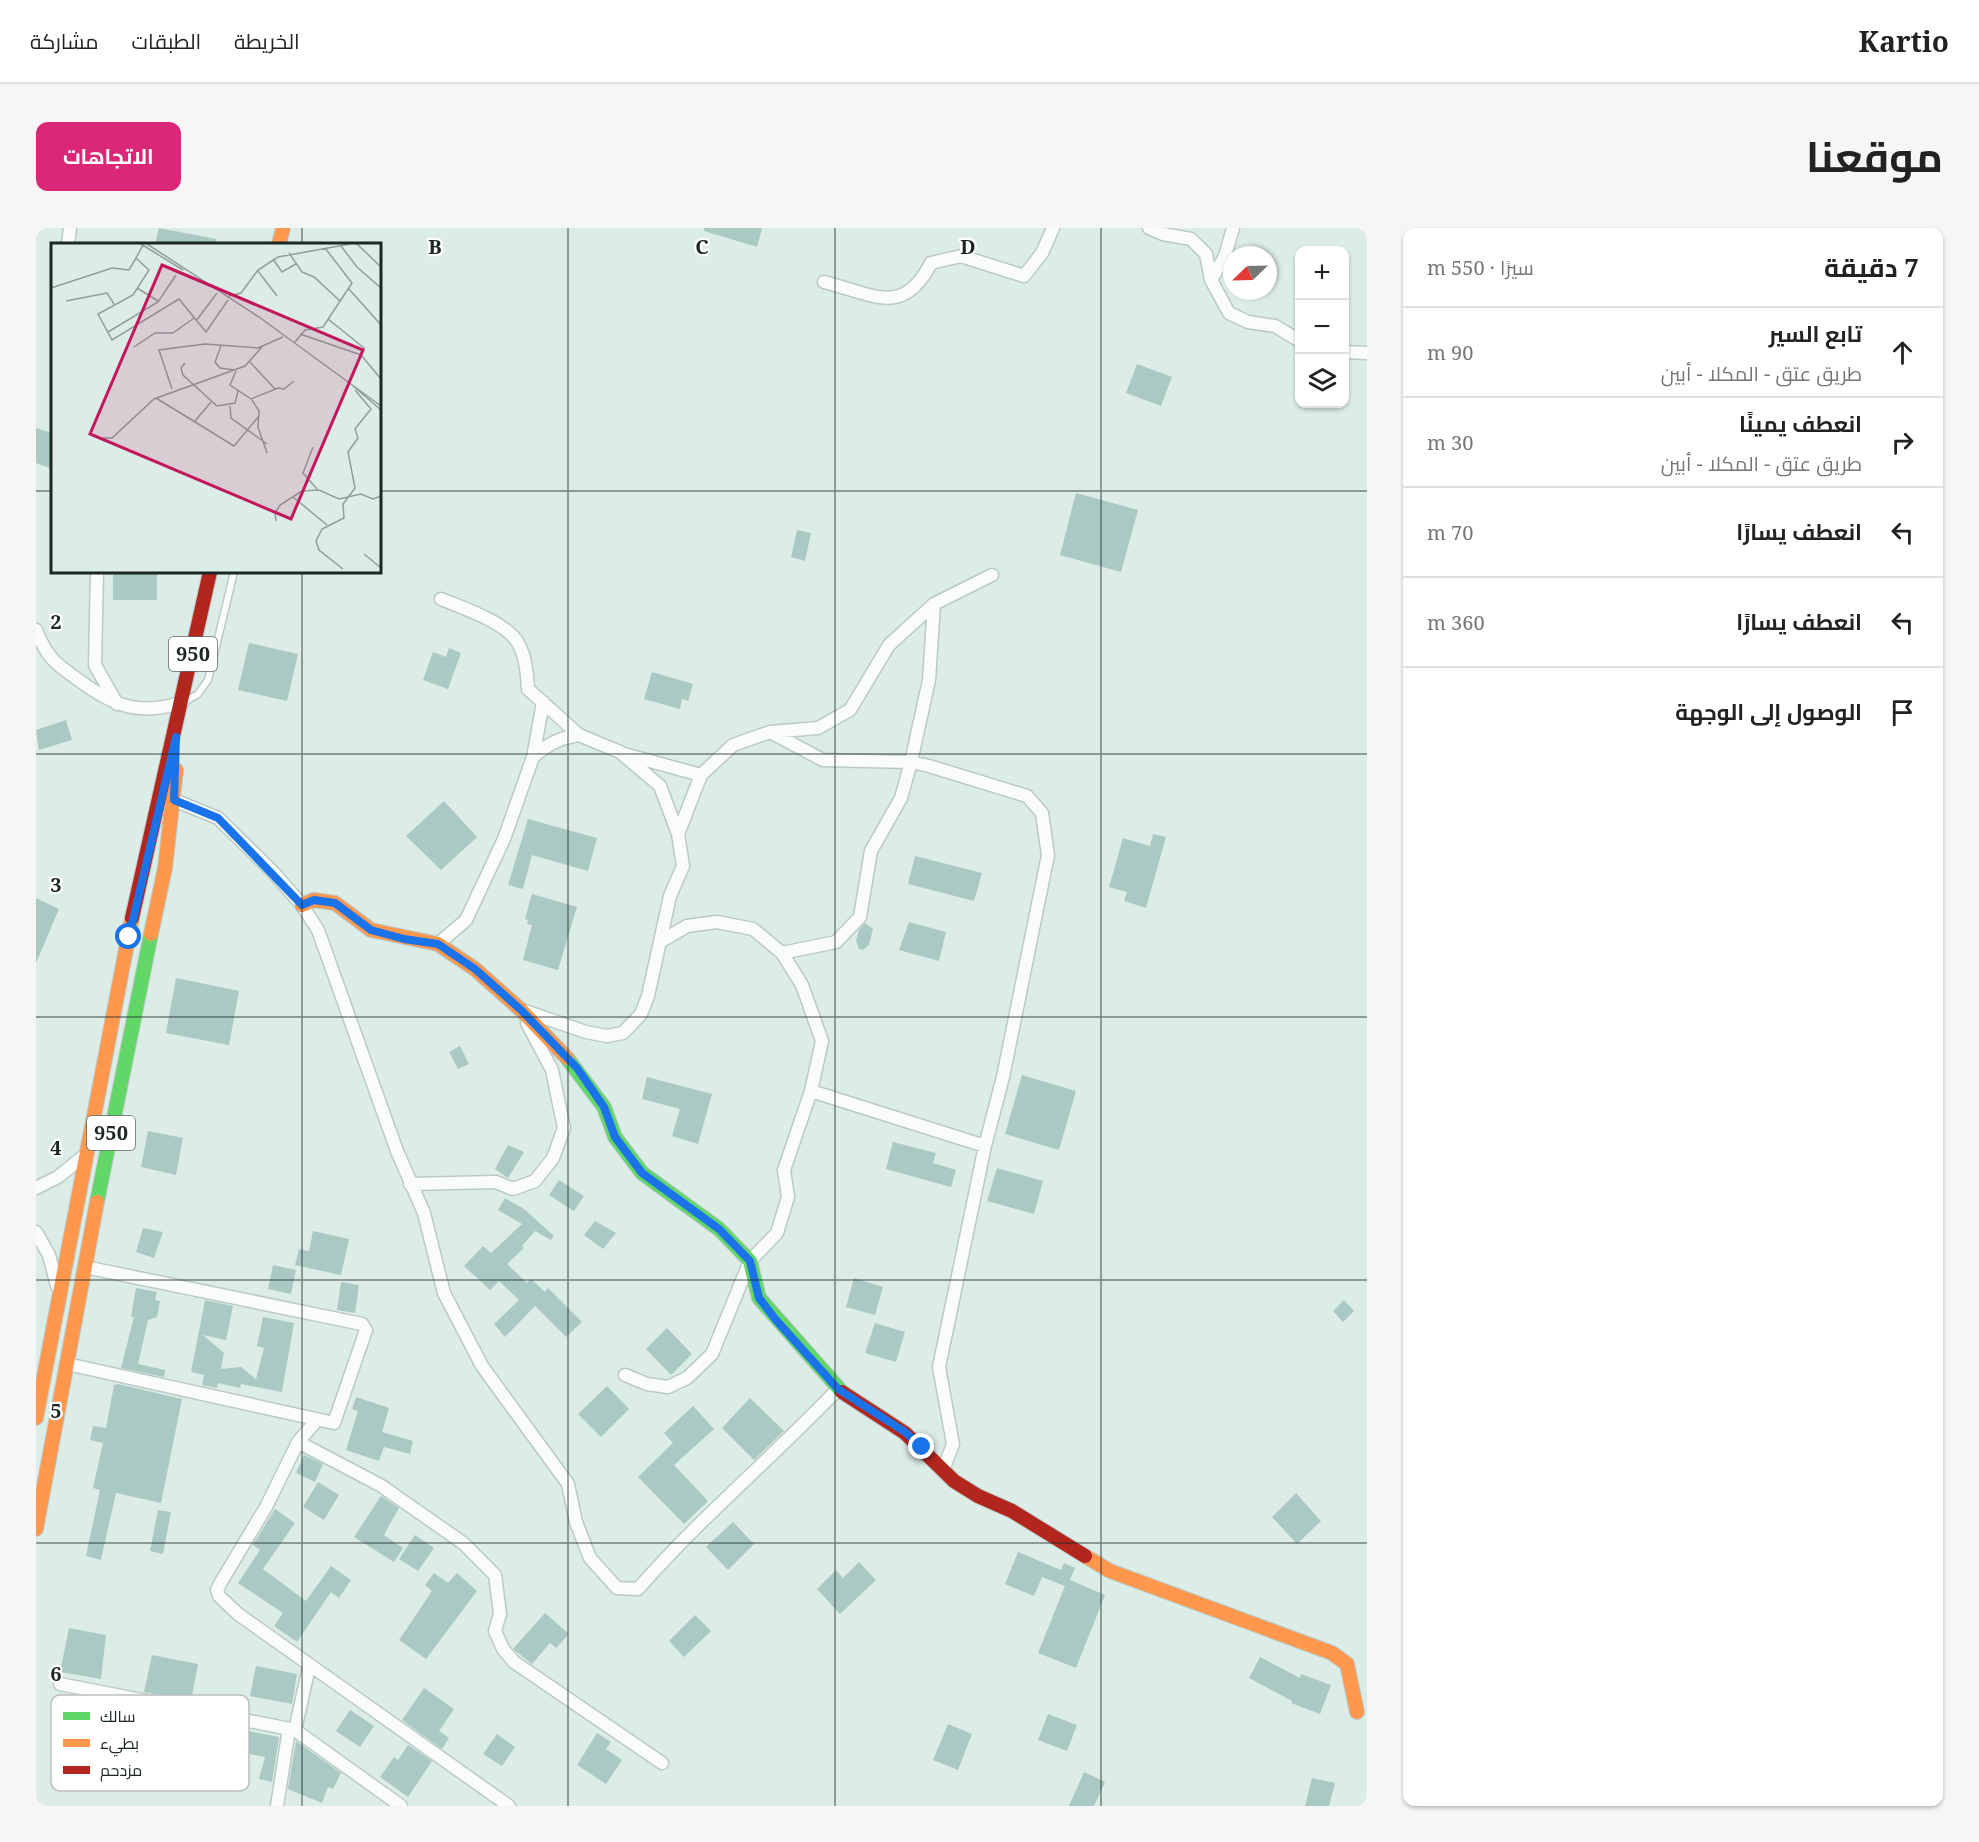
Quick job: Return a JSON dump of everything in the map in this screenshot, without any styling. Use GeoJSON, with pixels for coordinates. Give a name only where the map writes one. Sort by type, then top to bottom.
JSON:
{"type":"FeatureCollection","features":[{"type":"Feature","properties":{"kind":"main road"},"geometry":{"type":"LineString","coordinates":[[279,243],[283,228]]}},
{"type":"Feature","properties":{"kind":"main road","name":"950"},"geometry":{"type":"LineString","coordinates":[[36,1418],[84,1155],[131,925],[176,737],[210,573]]}},
{"type":"Feature","properties":{"kind":"main road","name":"950"},"geometry":{"type":"LineString","coordinates":[[36,1529],[165,868],[174,800],[176,737]]}},
{"type":"Feature","properties":{"kind":"main road"},"geometry":{"type":"LineString","coordinates":[[302,905],[314,900],[335,903],[371,930],[404,939],[438,944],[475,969],[521,1010],[577,1068],[604,1107],[615,1137],[642,1173],[719,1229],[750,1261],[759,1298],[838,1389],[905,1432],[954,1481],[978,1496],[1012,1510],[1110,1571],[1332,1653],[1347,1664],[1357,1712]]}},
{"type":"Feature","properties":{"kind":"street"},"geometry":{"type":"LineString","coordinates":[[68,243],[70,228]]}},
{"type":"Feature","properties":{"kind":"street"},"geometry":{"type":"LineString","coordinates":[[824,282],[891,299],[908,295],[922,280],[931,263],[962,256],[1024,276],[1042,253],[1053,228]]}},
{"type":"Feature","properties":{"kind":"street"},"geometry":{"type":"LineString","coordinates":[[1149,228],[1162,234],[1191,239],[1206,254],[1211,280],[1229,313],[1248,322],[1275,326],[1295,338]]}},
{"type":"Feature","properties":{"kind":"street"},"geometry":{"type":"LineString","coordinates":[[1211,280],[1225,256],[1233,228]]}},
{"type":"Feature","properties":{"kind":"street"},"geometry":{"type":"LineString","coordinates":[[1349,352],[1367,353]]}},
{"type":"Feature","properties":{"kind":"street"},"geometry":{"type":"LineString","coordinates":[[97,573],[95,664],[117,704]]}},
{"type":"Feature","properties":{"kind":"street"},"geometry":{"type":"LineString","coordinates":[[678,834],[701,775],[733,745],[770,732],[818,728],[850,710],[889,645],[934,604],[992,574]]}},
{"type":"Feature","properties":{"kind":"street"},"geometry":{"type":"LineString","coordinates":[[441,599],[488,617],[518,642],[526,666],[528,689],[579,735],[620,752],[701,775]]}},
{"type":"Feature","properties":{"kind":"street"},"geometry":{"type":"LineString","coordinates":[[782,953],[836,942],[860,917],[871,851],[901,798],[911,762],[928,680],[934,604]]}},
{"type":"Feature","properties":{"kind":"street"},"geometry":{"type":"LineString","coordinates":[[36,630],[45,653],[104,698],[117,704],[147,709],[183,702]]}},
{"type":"Feature","properties":{"kind":"street"},"geometry":{"type":"LineString","coordinates":[[438,944],[466,920],[504,839],[533,757],[543,702]]}},
{"type":"Feature","properties":{"kind":"street"},"geometry":{"type":"LineString","coordinates":[[770,732],[823,760],[911,762],[1027,796],[1042,813],[1048,855],[1003,1077],[985,1146],[939,1367],[953,1444],[943,1470]]}},
{"type":"Feature","properties":{"kind":"street"},"geometry":{"type":"LineString","coordinates":[[533,757],[547,745],[561,738],[579,735]]}},
{"type":"Feature","properties":{"kind":"street"},"geometry":{"type":"LineString","coordinates":[[521,1010],[586,1032],[606,1035],[623,1033],[641,1014],[670,896],[683,866],[678,834],[660,786],[620,752]]}},
{"type":"Feature","properties":{"kind":"street"},"geometry":{"type":"LineString","coordinates":[[174,800],[218,818],[302,905],[318,930],[410,1185],[424,1213],[444,1293],[482,1366],[568,1484],[576,1522],[590,1558],[617,1588],[638,1589],[669,1553],[792,1437],[838,1389]]}},
{"type":"Feature","properties":{"kind":"street"},"geometry":{"type":"LineString","coordinates":[[625,1375],[647,1384],[668,1387],[687,1378],[712,1354],[750,1261],[777,1233],[788,1197],[784,1170],[811,1090],[822,1041],[802,986],[782,953],[753,929],[717,922],[687,926],[660,942]]}},
{"type":"Feature","properties":{"kind":"street"},"geometry":{"type":"LineString","coordinates":[[410,1185],[496,1182],[513,1189],[535,1181],[553,1158],[564,1128],[552,1070],[521,1010]]}},
{"type":"Feature","properties":{"kind":"street"},"geometry":{"type":"LineString","coordinates":[[811,1090],[985,1146]]}},
{"type":"Feature","properties":{"kind":"street"},"geometry":{"type":"LineString","coordinates":[[36,1188],[58,1178],[84,1155]]}},
{"type":"Feature","properties":{"kind":"street"},"geometry":{"type":"LineString","coordinates":[[36,1232],[49,1255],[59,1295]]}},
{"type":"Feature","properties":{"kind":"street"},"geometry":{"type":"LineString","coordinates":[[67,1364],[334,1423],[366,1330],[362,1324],[86,1267]]}},
{"type":"Feature","properties":{"kind":"street"},"geometry":{"type":"LineString","coordinates":[[317,1420],[298,1442],[266,1507],[217,1590],[219,1596],[228,1606],[309,1667],[509,1806]]}},
{"type":"Feature","properties":{"kind":"street"},"geometry":{"type":"LineString","coordinates":[[298,1442],[380,1485],[463,1543],[495,1575],[500,1614],[495,1631],[503,1649],[514,1662],[662,1763]]}},
{"type":"Feature","properties":{"kind":"street"},"geometry":{"type":"LineString","coordinates":[[277,1806],[292,1730],[309,1667]]}},
{"type":"Feature","properties":{"kind":"street"},"geometry":{"type":"LineString","coordinates":[[60,1684],[115,1695]]}},
{"type":"Feature","properties":{"kind":"street"},"geometry":{"type":"LineString","coordinates":[[249,1721],[292,1730],[401,1806]]}},
{"type":"Feature","properties":{"kind":"lane"},"geometry":{"type":"LineString","coordinates":[[183,702],[198,694],[208,680],[234,573]]}},
{"type":"Feature","properties":{"kind":"building"},"geometry":{"type":"Polygon","coordinates":[[[159,228],[216,239],[216,243],[155,243],[159,228]]]}},
{"type":"Feature","properties":{"kind":"building"},"geometry":{"type":"Polygon","coordinates":[[[704,228],[762,228],[757,247],[704,231],[704,228]]]}},
{"type":"Feature","properties":{"kind":"building"},"geometry":{"type":"Polygon","coordinates":[[[1137,364],[1172,377],[1161,406],[1126,393],[1137,364]]]}},
{"type":"Feature","properties":{"kind":"building"},"geometry":{"type":"Polygon","coordinates":[[[36,428],[51,433],[51,450],[50,468],[36,463],[36,428]]]}},
{"type":"Feature","properties":{"kind":"building"},"geometry":{"type":"Polygon","coordinates":[[[1076,493],[1138,510],[1121,572],[1060,555],[1076,493]]]}},
{"type":"Feature","properties":{"kind":"building"},"geometry":{"type":"Polygon","coordinates":[[[797,530],[811,533],[805,561],[791,557],[797,530]]]}},
{"type":"Feature","properties":{"kind":"building"},"geometry":{"type":"Polygon","coordinates":[[[113,573],[157,573],[157,600],[113,600],[113,573]]]}},
{"type":"Feature","properties":{"kind":"building"},"geometry":{"type":"Polygon","coordinates":[[[249,643],[298,654],[287,701],[238,690],[249,643]]]}},
{"type":"Feature","properties":{"kind":"building"},"geometry":{"type":"Polygon","coordinates":[[[449,648],[461,653],[448,689],[423,680],[433,652],[446,657],[449,648]]]}},
{"type":"Feature","properties":{"kind":"building"},"geometry":{"type":"Polygon","coordinates":[[[652,672],[693,684],[688,701],[682,699],[680,709],[644,699],[652,672]]]}},
{"type":"Feature","properties":{"kind":"building"},"geometry":{"type":"Polygon","coordinates":[[[66,720],[72,740],[39,750],[36,730],[66,720]]]}},
{"type":"Feature","properties":{"kind":"building"},"geometry":{"type":"Polygon","coordinates":[[[444,801],[477,837],[441,870],[406,836],[444,801]]]}},
{"type":"Feature","properties":{"kind":"building"},"geometry":{"type":"Polygon","coordinates":[[[528,819],[597,838],[588,871],[532,855],[523,889],[508,885],[528,819]]]}},
{"type":"Feature","properties":{"kind":"building"},"geometry":{"type":"Polygon","coordinates":[[[1153,834],[1166,837],[1146,908],[1124,901],[1127,892],[1109,887],[1123,838],[1150,846],[1153,834]]]}},
{"type":"Feature","properties":{"kind":"building"},"geometry":{"type":"Polygon","coordinates":[[[915,856],[982,873],[974,901],[908,884],[915,856]]]}},
{"type":"Feature","properties":{"kind":"building"},"geometry":{"type":"Polygon","coordinates":[[[532,894],[577,907],[558,970],[523,960],[532,925],[527,924],[528,920],[525,919],[532,894]]]}},
{"type":"Feature","properties":{"kind":"building"},"geometry":{"type":"Polygon","coordinates":[[[36,898],[59,909],[36,963],[36,898]]]}},
{"type":"Feature","properties":{"kind":"building"},"geometry":{"type":"Polygon","coordinates":[[[909,922],[946,932],[939,961],[899,950],[909,922]]]}},
{"type":"Feature","properties":{"kind":"building"},"geometry":{"type":"Polygon","coordinates":[[[865,923],[873,929],[869,945],[863,950],[859,949],[856,941],[859,930],[865,923]]]}},
{"type":"Feature","properties":{"kind":"building"},"geometry":{"type":"Polygon","coordinates":[[[176,978],[239,991],[229,1045],[166,1033],[176,978]]]}},
{"type":"Feature","properties":{"kind":"building"},"geometry":{"type":"Polygon","coordinates":[[[460,1046],[469,1064],[458,1069],[449,1052],[460,1046]]]}},
{"type":"Feature","properties":{"kind":"building"},"geometry":{"type":"Polygon","coordinates":[[[1022,1075],[1076,1091],[1059,1150],[1005,1134],[1022,1075]]]}},
{"type":"Feature","properties":{"kind":"building"},"geometry":{"type":"Polygon","coordinates":[[[647,1077],[712,1094],[698,1144],[672,1136],[680,1109],[642,1099],[647,1077]]]}},
{"type":"Feature","properties":{"kind":"building"},"geometry":{"type":"Polygon","coordinates":[[[148,1131],[183,1138],[176,1175],[141,1167],[148,1131]]]}},
{"type":"Feature","properties":{"kind":"building"},"geometry":{"type":"Polygon","coordinates":[[[893,1142],[936,1153],[933,1163],[956,1170],[951,1187],[886,1169],[893,1142]]]}},
{"type":"Feature","properties":{"kind":"building"},"geometry":{"type":"Polygon","coordinates":[[[508,1145],[524,1152],[508,1178],[495,1169],[508,1145]]]}},
{"type":"Feature","properties":{"kind":"building"},"geometry":{"type":"Polygon","coordinates":[[[997,1168],[1043,1181],[1034,1214],[987,1201],[997,1168]]]}},
{"type":"Feature","properties":{"kind":"building"},"geometry":{"type":"Polygon","coordinates":[[[559,1180],[584,1196],[574,1211],[549,1195],[559,1180]]]}},
{"type":"Feature","properties":{"kind":"building"},"geometry":{"type":"Polygon","coordinates":[[[505,1198],[524,1209],[554,1236],[551,1240],[535,1231],[522,1246],[524,1248],[507,1264],[527,1283],[531,1279],[545,1292],[548,1288],[582,1322],[566,1337],[535,1306],[505,1337],[494,1324],[519,1300],[499,1281],[490,1290],[464,1266],[483,1246],[491,1253],[522,1224],[498,1210],[505,1198]]]}},
{"type":"Feature","properties":{"kind":"building"},"geometry":{"type":"Polygon","coordinates":[[[595,1221],[616,1233],[603,1249],[584,1235],[595,1221]]]}},
{"type":"Feature","properties":{"kind":"building"},"geometry":{"type":"Polygon","coordinates":[[[143,1228],[163,1232],[154,1258],[136,1252],[143,1228]]]}},
{"type":"Feature","properties":{"kind":"building"},"geometry":{"type":"Polygon","coordinates":[[[313,1231],[349,1239],[341,1275],[295,1265],[299,1249],[309,1251],[313,1231]]]}},
{"type":"Feature","properties":{"kind":"building"},"geometry":{"type":"Polygon","coordinates":[[[273,1265],[296,1270],[291,1294],[268,1289],[273,1265]]]}},
{"type":"Feature","properties":{"kind":"building"},"geometry":{"type":"Polygon","coordinates":[[[854,1278],[883,1287],[875,1315],[846,1307],[854,1278]]]}},
{"type":"Feature","properties":{"kind":"building"},"geometry":{"type":"Polygon","coordinates":[[[341,1282],[359,1285],[355,1313],[337,1310],[341,1282]]]}},
{"type":"Feature","properties":{"kind":"building"},"geometry":{"type":"Polygon","coordinates":[[[136,1288],[157,1292],[155,1300],[160,1301],[157,1317],[148,1320],[138,1364],[165,1370],[164,1377],[121,1368],[134,1317],[131,1317],[136,1288]]]}},
{"type":"Feature","properties":{"kind":"building"},"geometry":{"type":"Polygon","coordinates":[[[205,1300],[233,1306],[226,1340],[203,1335],[224,1353],[221,1369],[241,1367],[256,1379],[264,1348],[257,1346],[263,1317],[294,1323],[282,1392],[241,1384],[240,1388],[218,1383],[217,1388],[202,1385],[204,1375],[191,1372],[205,1300]]]}},
{"type":"Feature","properties":{"kind":"building"},"geometry":{"type":"Polygon","coordinates":[[[1344,1300],[1354,1311],[1343,1322],[1333,1311],[1344,1300]]]}},
{"type":"Feature","properties":{"kind":"building"},"geometry":{"type":"Polygon","coordinates":[[[875,1323],[905,1332],[896,1362],[865,1353],[875,1323]]]}},
{"type":"Feature","properties":{"kind":"building"},"geometry":{"type":"Polygon","coordinates":[[[667,1328],[692,1354],[671,1375],[646,1349],[667,1328]]]}},
{"type":"Feature","properties":{"kind":"building"},"geometry":{"type":"Polygon","coordinates":[[[114,1385],[182,1399],[161,1503],[116,1493],[101,1560],[86,1556],[100,1490],[93,1488],[103,1443],[90,1440],[93,1426],[106,1428],[114,1385]]]}},
{"type":"Feature","properties":{"kind":"building"},"geometry":{"type":"Polygon","coordinates":[[[607,1386],[629,1409],[601,1437],[578,1414],[607,1386]]]}},
{"type":"Feature","properties":{"kind":"building"},"geometry":{"type":"Polygon","coordinates":[[[356,1397],[389,1408],[382,1432],[413,1441],[410,1454],[384,1447],[379,1461],[346,1450],[358,1411],[352,1409],[356,1397]]]}},
{"type":"Feature","properties":{"kind":"building"},"geometry":{"type":"Polygon","coordinates":[[[750,1398],[784,1431],[754,1460],[722,1428],[750,1398]]]}},
{"type":"Feature","properties":{"kind":"building"},"geometry":{"type":"Polygon","coordinates":[[[693,1406],[714,1429],[674,1465],[708,1501],[684,1524],[638,1477],[673,1443],[664,1433],[693,1406]]]}},
{"type":"Feature","properties":{"kind":"building"},"geometry":{"type":"Polygon","coordinates":[[[304,1455],[323,1464],[315,1482],[296,1473],[304,1455]]]}},
{"type":"Feature","properties":{"kind":"building"},"geometry":{"type":"Polygon","coordinates":[[[318,1482],[339,1495],[324,1520],[303,1507],[318,1482]]]}},
{"type":"Feature","properties":{"kind":"building"},"geometry":{"type":"Polygon","coordinates":[[[1296,1493],[1321,1521],[1297,1544],[1272,1517],[1296,1493]]]}},
{"type":"Feature","properties":{"kind":"building"},"geometry":{"type":"Polygon","coordinates":[[[381,1496],[399,1508],[384,1535],[403,1548],[394,1562],[354,1537],[381,1496]]]}},
{"type":"Feature","properties":{"kind":"building"},"geometry":{"type":"Polygon","coordinates":[[[275,1509],[295,1523],[263,1569],[306,1601],[331,1566],[351,1580],[339,1598],[331,1592],[297,1642],[274,1626],[283,1613],[238,1583],[260,1550],[253,1545],[275,1509]]]}},
{"type":"Feature","properties":{"kind":"building"},"geometry":{"type":"Polygon","coordinates":[[[158,1510],[171,1512],[163,1554],[150,1551],[158,1510]]]}},
{"type":"Feature","properties":{"kind":"building"},"geometry":{"type":"Polygon","coordinates":[[[733,1522],[754,1544],[728,1570],[706,1547],[733,1522]]]}},
{"type":"Feature","properties":{"kind":"building"},"geometry":{"type":"Polygon","coordinates":[[[415,1535],[434,1548],[418,1571],[399,1559],[415,1535]]]}},
{"type":"Feature","properties":{"kind":"building"},"geometry":{"type":"Polygon","coordinates":[[[1018,1552],[1061,1570],[1064,1563],[1075,1568],[1070,1580],[1105,1595],[1076,1668],[1038,1653],[1065,1586],[1042,1577],[1034,1596],[1005,1584],[1018,1552]]]}},
{"type":"Feature","properties":{"kind":"building"},"geometry":{"type":"Polygon","coordinates":[[[859,1562],[876,1580],[840,1614],[817,1589],[836,1570],[843,1578],[859,1562]]]}},
{"type":"Feature","properties":{"kind":"building"},"geometry":{"type":"Polygon","coordinates":[[[434,1573],[448,1583],[457,1573],[477,1591],[426,1659],[399,1640],[432,1591],[425,1585],[434,1573]]]}},
{"type":"Feature","properties":{"kind":"building"},"geometry":{"type":"Polygon","coordinates":[[[545,1613],[569,1634],[556,1648],[550,1643],[532,1664],[513,1649],[545,1613]]]}},
{"type":"Feature","properties":{"kind":"building"},"geometry":{"type":"Polygon","coordinates":[[[695,1615],[711,1631],[684,1657],[669,1641],[695,1615]]]}},
{"type":"Feature","properties":{"kind":"building"},"geometry":{"type":"Polygon","coordinates":[[[69,1628],[106,1635],[101,1679],[60,1672],[69,1628]]]}},
{"type":"Feature","properties":{"kind":"building"},"geometry":{"type":"Polygon","coordinates":[[[152,1655],[198,1664],[192,1695],[160,1695],[144,1692],[152,1655]]]}},
{"type":"Feature","properties":{"kind":"building"},"geometry":{"type":"Polygon","coordinates":[[[1260,1657],[1300,1678],[1301,1674],[1331,1685],[1320,1714],[1291,1703],[1292,1701],[1249,1678],[1260,1657]]]}},
{"type":"Feature","properties":{"kind":"building"},"geometry":{"type":"Polygon","coordinates":[[[256,1666],[297,1674],[292,1704],[250,1696],[256,1666]]]}},
{"type":"Feature","properties":{"kind":"building"},"geometry":{"type":"Polygon","coordinates":[[[424,1688],[454,1709],[439,1731],[449,1738],[442,1749],[402,1720],[424,1688]]]}},
{"type":"Feature","properties":{"kind":"building"},"geometry":{"type":"Polygon","coordinates":[[[350,1710],[374,1726],[360,1747],[336,1731],[350,1710]]]}},
{"type":"Feature","properties":{"kind":"building"},"geometry":{"type":"Polygon","coordinates":[[[1048,1714],[1077,1725],[1067,1751],[1038,1740],[1048,1714]]]}},
{"type":"Feature","properties":{"kind":"building"},"geometry":{"type":"Polygon","coordinates":[[[948,1724],[972,1734],[958,1770],[933,1760],[948,1724]]]}},
{"type":"Feature","properties":{"kind":"building"},"geometry":{"type":"Polygon","coordinates":[[[249,1731],[279,1737],[272,1782],[259,1779],[265,1757],[249,1754],[249,1731]]]}},
{"type":"Feature","properties":{"kind":"building"},"geometry":{"type":"Polygon","coordinates":[[[597,1733],[611,1742],[606,1749],[622,1760],[606,1784],[577,1765],[597,1733]]]}},
{"type":"Feature","properties":{"kind":"building"},"geometry":{"type":"Polygon","coordinates":[[[497,1734],[515,1747],[502,1766],[483,1754],[497,1734]]]}},
{"type":"Feature","properties":{"kind":"building"},"geometry":{"type":"Polygon","coordinates":[[[296,1741],[341,1773],[333,1789],[328,1787],[322,1803],[288,1789],[296,1741]]]}},
{"type":"Feature","properties":{"kind":"building"},"geometry":{"type":"Polygon","coordinates":[[[408,1745],[432,1761],[408,1797],[380,1777],[394,1757],[398,1760],[408,1745]]]}},
{"type":"Feature","properties":{"kind":"building"},"geometry":{"type":"Polygon","coordinates":[[[1084,1772],[1105,1782],[1094,1806],[1069,1806],[1084,1772]]]}},
{"type":"Feature","properties":{"kind":"building"},"geometry":{"type":"Polygon","coordinates":[[[1312,1778],[1335,1783],[1329,1806],[1305,1806],[1312,1778]]]}},
{"type":"Feature","properties":{"kind":"traffic: fast"},"geometry":{"type":"LineString","coordinates":[[97,1202],[151,934]]}},
{"type":"Feature","properties":{"kind":"traffic: fast"},"geometry":{"type":"LineString","coordinates":[[567,1058],[604,1107],[615,1137],[642,1173],[719,1229],[750,1261],[759,1298],[842,1392]]}},
{"type":"Feature","properties":{"kind":"traffic: slow"},"geometry":{"type":"LineString","coordinates":[[279,243],[283,228]]}},
{"type":"Feature","properties":{"kind":"traffic: slow"},"geometry":{"type":"LineString","coordinates":[[151,934],[165,868],[176,770]]}},
{"type":"Feature","properties":{"kind":"traffic: slow"},"geometry":{"type":"LineString","coordinates":[[302,905],[314,900],[335,903],[371,930],[438,944],[475,969],[521,1010],[567,1058]]}},
{"type":"Feature","properties":{"kind":"traffic: slow"},"geometry":{"type":"LineString","coordinates":[[36,1418],[132,918]]}},
{"type":"Feature","properties":{"kind":"traffic: slow"},"geometry":{"type":"LineString","coordinates":[[36,1529],[97,1202]]}},
{"type":"Feature","properties":{"kind":"traffic: slow"},"geometry":{"type":"LineString","coordinates":[[1085,1556],[1110,1571],[1332,1653],[1347,1664],[1357,1712]]}},
{"type":"Feature","properties":{"kind":"traffic: jam"},"geometry":{"type":"LineString","coordinates":[[132,918],[210,573]]}},
{"type":"Feature","properties":{"kind":"traffic: jam"},"geometry":{"type":"LineString","coordinates":[[842,1392],[905,1433],[954,1481],[978,1496],[1012,1511],[1085,1556]]}},
{"type":"Feature","properties":{"kind":"route"},"geometry":{"type":"LineString","coordinates":[[129,937],[158,804],[176,737],[174,800],[218,818],[273,872],[302,905],[314,900],[335,903],[371,930],[404,939],[438,944],[475,969],[521,1010],[577,1068],[604,1107],[615,1137],[642,1173],[719,1229],[750,1261],[759,1298],[838,1389],[905,1432],[922,1447]]}}]}
